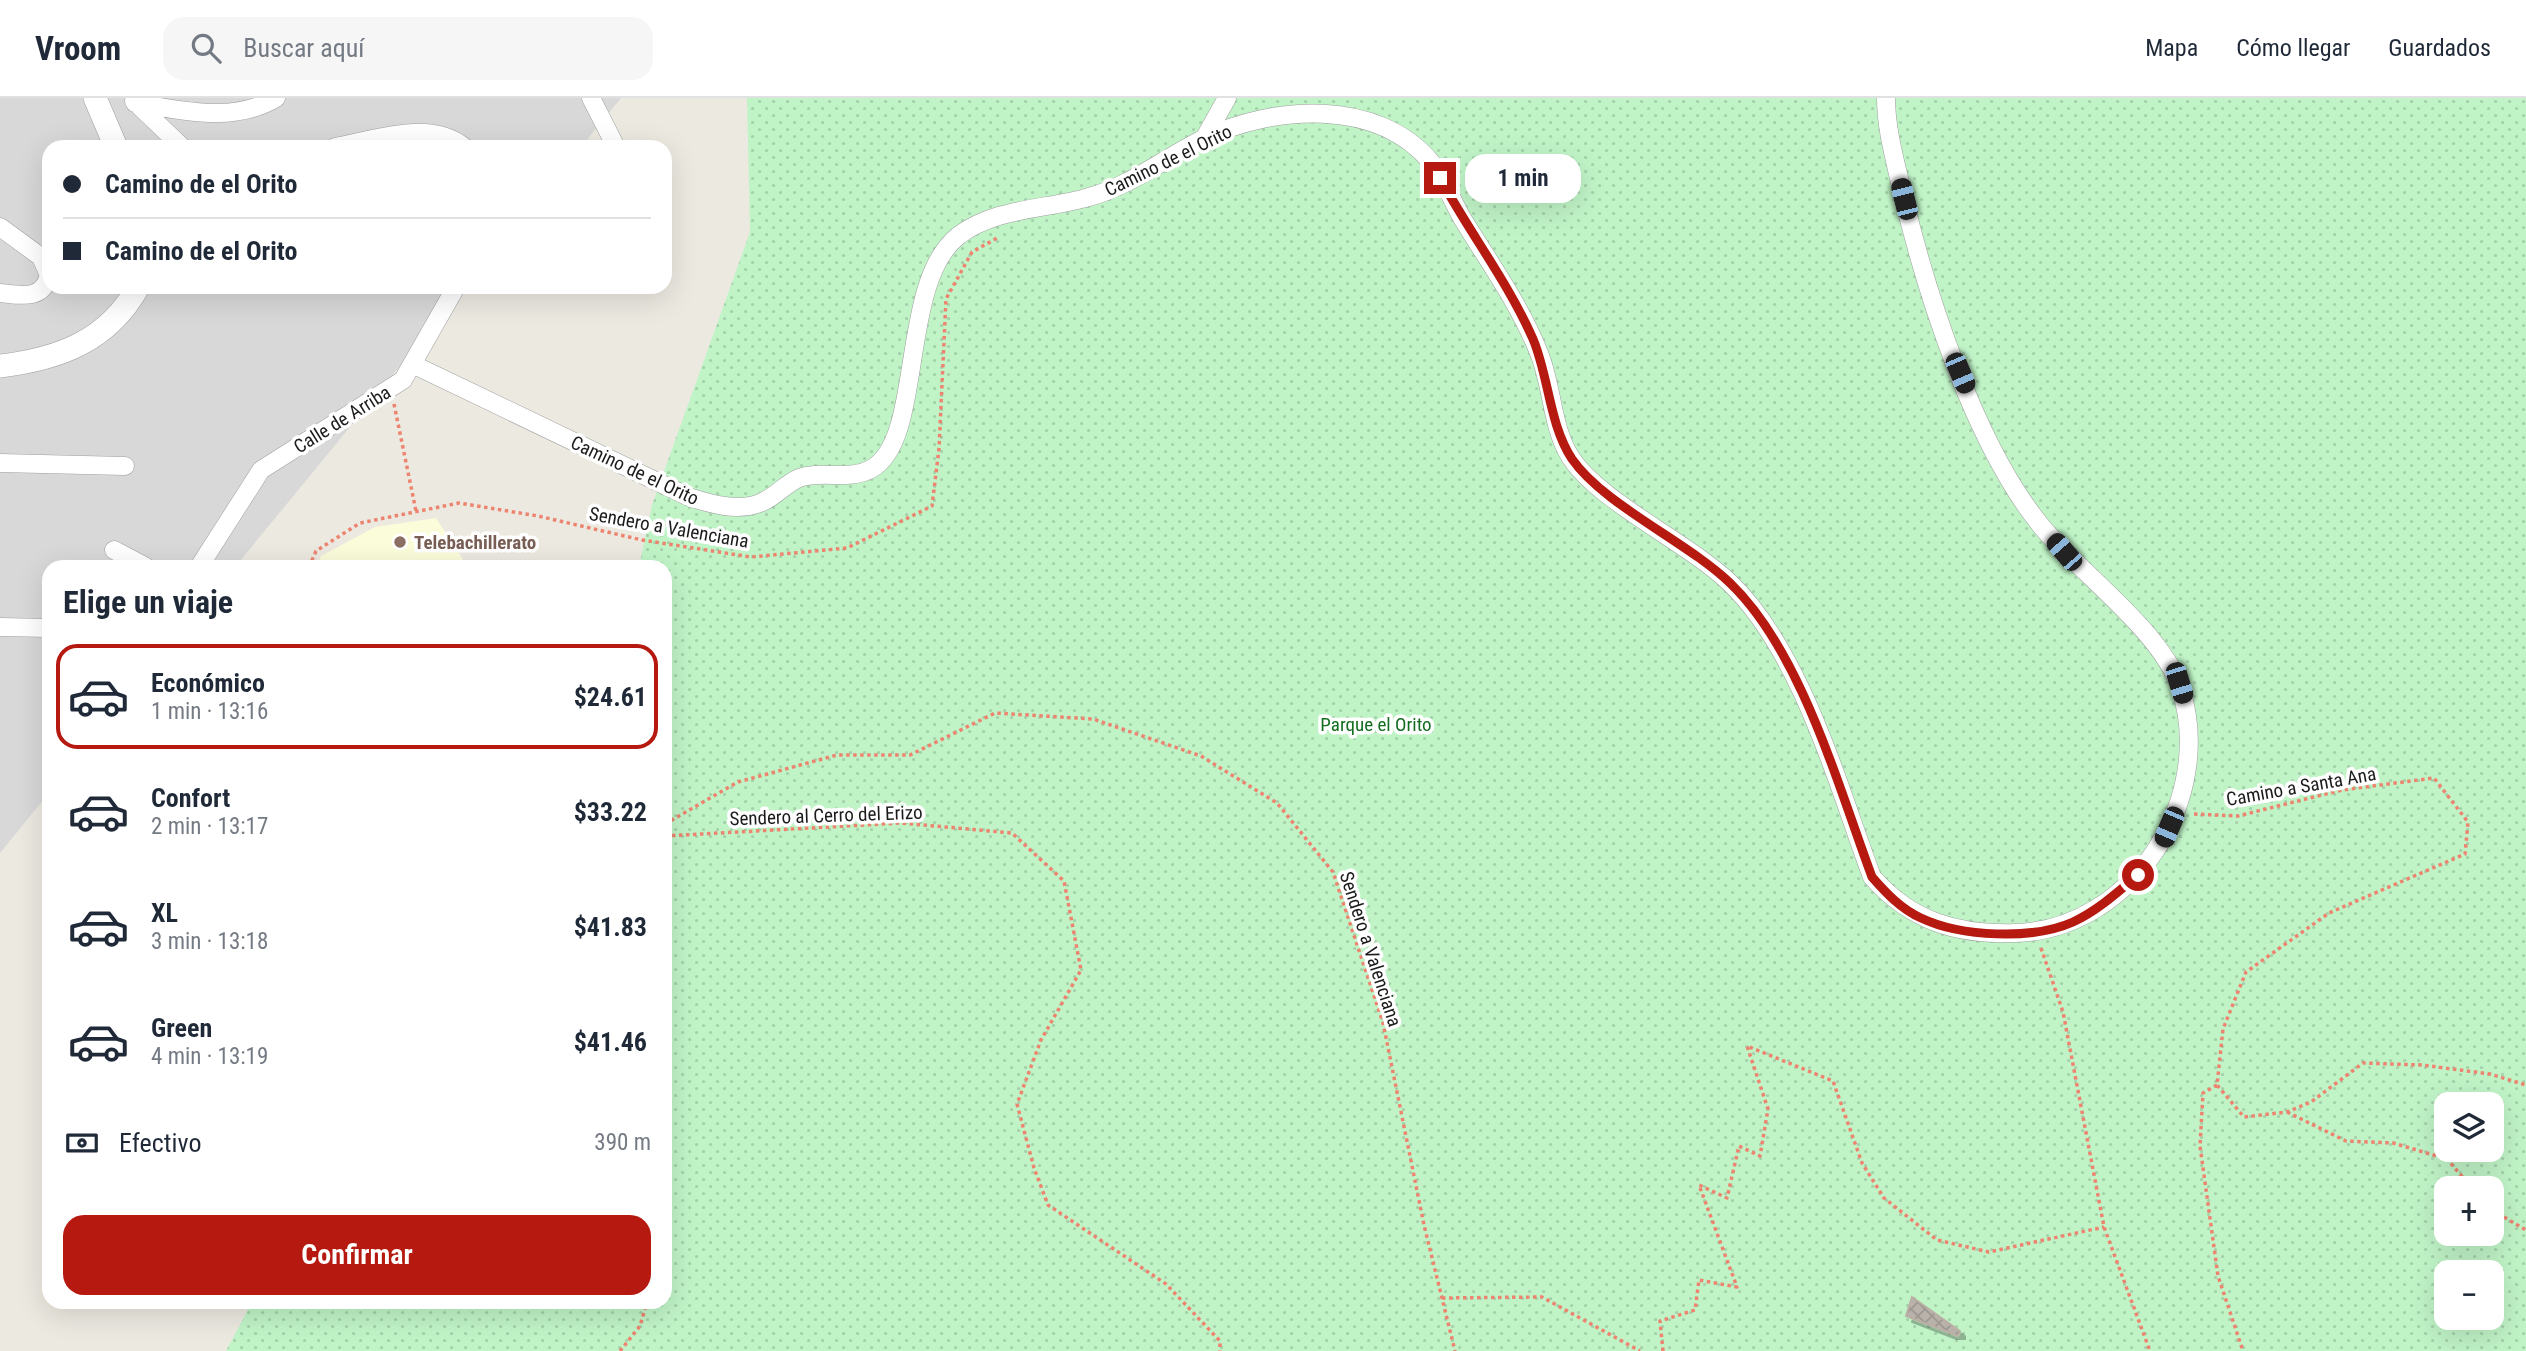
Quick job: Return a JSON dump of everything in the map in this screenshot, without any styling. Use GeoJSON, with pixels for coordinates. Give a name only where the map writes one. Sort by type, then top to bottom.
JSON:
{"type":"FeatureCollection","features":[{"type":"Feature","properties":{"kind":"street"},"geometry":{"type":"LineString","coordinates":[[95,98],[113,140]]}},
{"type":"Feature","properties":{"kind":"street"},"geometry":{"type":"LineString","coordinates":[[132,100],[213,115],[260,107],[276,98]]}},
{"type":"Feature","properties":{"kind":"street"},"geometry":{"type":"LineString","coordinates":[[591,98],[612,140]]}},
{"type":"Feature","properties":{"kind":"street"},"geometry":{"type":"LineString","coordinates":[[1203,139],[1227,98]]}},
{"type":"Feature","properties":{"kind":"street","name":"Camino de el Orito"},"geometry":{"type":"LineString","coordinates":[[412,364],[689,497],[718,507],[759,504],[801,477],[838,477],[867,472],[888,457],[903,408],[929,276],[942,253],[959,236],[984,222],[1021,209],[1090,197],[1203,139],[1248,121],[1301,110],[1345,112],[1377,121],[1407,139],[1431,162],[1522,314],[1541,358],[1557,427],[1571,458],[1591,481],[1690,549],[1721,575],[1761,618],[1806,704],[1872,877],[1892,900],[1922,919],[1996,934],[2035,933],[2073,922],[2103,904],[2138,875],[2163,840],[2188,775],[2187,712],[2179,683],[2145,633],[2039,524],[2001,462],[1951,353],[1931,293],[1894,156],[1886,98]]}},
{"type":"Feature","properties":{"kind":"street"},"geometry":{"type":"LineString","coordinates":[[132,100],[175,140]]}},
{"type":"Feature","properties":{"kind":"street"},"geometry":{"type":"LineString","coordinates":[[374,140],[430,133],[453,140]]}},
{"type":"Feature","properties":{"kind":"street"},"geometry":{"type":"LineString","coordinates":[[0,227],[42,259]]}},
{"type":"Feature","properties":{"kind":"street"},"geometry":{"type":"LineString","coordinates":[[0,293],[31,295],[42,288]]}},
{"type":"Feature","properties":{"kind":"street"},"geometry":{"type":"LineString","coordinates":[[0,366],[52,356],[87,342],[125,309],[134,294]]}},
{"type":"Feature","properties":{"kind":"street","name":"Calle de Arriba"},"geometry":{"type":"LineString","coordinates":[[203,560],[261,470],[403,380],[452,294]]}},
{"type":"Feature","properties":{"kind":"street"},"geometry":{"type":"LineString","coordinates":[[0,463],[125,466]]}},
{"type":"Feature","properties":{"kind":"street"},"geometry":{"type":"LineString","coordinates":[[114,550],[133,560]]}},
{"type":"Feature","properties":{"kind":"street"},"geometry":{"type":"LineString","coordinates":[[0,627],[42,628]]}},
{"type":"Feature","properties":{"kind":"path","name":"Sendero a Valenciana"},"geometry":{"type":"LineString","coordinates":[[312,560],[316,551],[360,523],[459,503],[538,516],[642,540],[751,557],[848,548],[932,506],[939,449],[946,299],[972,252],[1008,232]]}},
{"type":"Feature","properties":{"kind":"path"},"geometry":{"type":"LineString","coordinates":[[391,389],[416,511]]}},
{"type":"Feature","properties":{"kind":"path","name":"Sendero a Valenciana"},"geometry":{"type":"LineString","coordinates":[[672,820],[738,782],[837,755],[910,755],[995,713],[1093,719],[1201,756],[1277,803],[1333,872],[1382,1023],[1455,1351]]}},
{"type":"Feature","properties":{"kind":"path","name":"Camino a Santa Ana"},"geometry":{"type":"LineString","coordinates":[[2175,813],[2238,816],[2342,790],[2434,778],[2468,822],[2465,854],[2329,913],[2246,972],[2223,1029],[2217,1085]]}},
{"type":"Feature","properties":{"kind":"path","name":"Sendero al Cerro del Erizo"},"geometry":{"type":"LineString","coordinates":[[672,836],[901,823],[1012,833],[1064,881],[1081,970],[1041,1040],[1017,1104],[1034,1168],[1048,1205],[1166,1284],[1220,1341],[1220,1351]]}},
{"type":"Feature","properties":{"kind":"path"},"geometry":{"type":"LineString","coordinates":[[2035,933],[2063,1012],[2104,1227],[2150,1351]]}},
{"type":"Feature","properties":{"kind":"path"},"geometry":{"type":"LineString","coordinates":[[1663,1351],[1660,1321],[1696,1310],[1699,1280],[1737,1287],[1699,1185],[1727,1198],[1740,1146],[1760,1156],[1769,1109],[1747,1046],[1833,1081],[1861,1163],[1884,1198],[1937,1240],[1989,1252],[2104,1227]]}},
{"type":"Feature","properties":{"kind":"path"},"geometry":{"type":"LineString","coordinates":[[2243,1351],[2218,1276],[2200,1146],[2203,1093],[2217,1085],[2244,1117],[2287,1112],[2311,1102],[2363,1063],[2422,1065],[2490,1074],[2526,1085]]}},
{"type":"Feature","properties":{"kind":"path"},"geometry":{"type":"LineString","coordinates":[[2287,1112],[2346,1141],[2393,1143],[2447,1159],[2462,1176]]}},
{"type":"Feature","properties":{"kind":"path"},"geometry":{"type":"LineString","coordinates":[[2504,1217],[2526,1230]]}},
{"type":"Feature","properties":{"kind":"path"},"geometry":{"type":"LineString","coordinates":[[1442,1298],[1542,1297],[1640,1351]]}},
{"type":"Feature","properties":{"kind":"path"},"geometry":{"type":"LineString","coordinates":[[620,1351],[639,1326],[645,1309]]}},
{"type":"Feature","properties":{"kind":"shaded area"},"geometry":{"type":"Polygon","coordinates":[[[0,98],[621,98],[587,140],[42,140],[42,294],[459,294],[241,560],[42,560],[42,802],[0,853],[0,98]]]}},
{"type":"Feature","properties":{"kind":"shaded area","name":"Telebachillerato"},"geometry":{"type":"Polygon","coordinates":[[[436,518],[463,560],[320,560],[321,556],[375,527],[436,518]]]}},
{"type":"Feature","properties":{"kind":"green space","name":"Parque el Orito"},"geometry":{"type":"Polygon","coordinates":[[[747,98],[2526,98],[2526,1351],[226,1351],[248,1309],[672,1309],[672,560],[640,560],[652,505],[750,232],[747,98]]]}},
{"type":"Feature","properties":{"kind":"building"},"geometry":{"type":"Polygon","coordinates":[[[1912,1297],[1960,1331],[1958,1336],[1906,1316],[1912,1297]]]}},
{"type":"Feature","properties":{"kind":"place","name":"Telebachillerato"},"geometry":{"type":"Point","coordinates":[400,542]}},
{"type":"Feature","properties":{"kind":"route"},"geometry":{"type":"LineString","coordinates":[[1440,178],[1522,314],[1541,358],[1557,427],[1571,458],[1591,481],[1690,549],[1731,584],[1761,618],[1806,704],[1872,877],[1892,900],[1922,919],[1957,928],[1996,934],[2035,933],[2073,922],[2103,904],[2138,875]]}}]}
